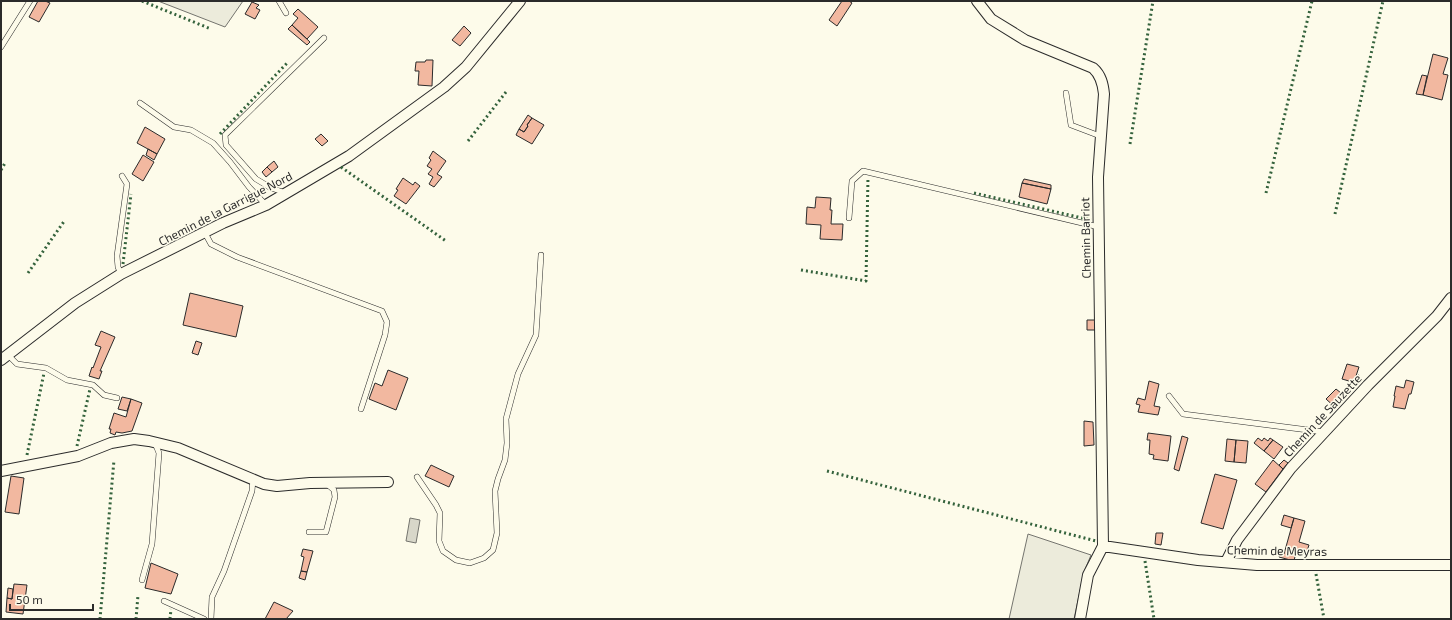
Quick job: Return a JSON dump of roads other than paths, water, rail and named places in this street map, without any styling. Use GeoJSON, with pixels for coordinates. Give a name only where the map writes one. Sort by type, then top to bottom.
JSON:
{"type":"FeatureCollection","features":[{"type":"Feature","properties":{"kind":"street","name":"Chemin de la Garrigue Nord"},"geometry":{"type":"LineString","coordinates":[[4,357],[75,303],[121,274],[266,205],[349,156],[444,87],[466,67],[520,1]]}},
{"type":"Feature","properties":{"kind":"street","name":"Chemin Barriot"},"geometry":{"type":"LineString","coordinates":[[977,1],[991,19],[1025,40],[1093,68],[1098,72],[1103,86],[1104,94],[1098,177],[1103,546]]}},
{"type":"Feature","properties":{"kind":"street","name":"Chemin de Sauzette"},"geometry":{"type":"LineString","coordinates":[[1226,562],[1237,540],[1291,468],[1368,384],[1437,316],[1451,298]]}},
{"type":"Feature","properties":{"kind":"street"},"geometry":{"type":"LineString","coordinates":[[1,470],[78,456],[111,443],[134,439],[178,448],[264,484],[277,486],[326,483],[388,482]]}},
{"type":"Feature","properties":{"kind":"street","name":"Chemin de Meyras"},"geometry":{"type":"LineString","coordinates":[[1103,546],[1191,559],[1257,564],[1451,565]]}},
{"type":"Feature","properties":{"kind":"street"},"geometry":{"type":"LineString","coordinates":[[1080,619],[1088,575],[1103,546]]}},
{"type":"Feature","properties":{"kind":"lane"},"geometry":{"type":"LineString","coordinates":[[1,46],[30,1]]}},
{"type":"Feature","properties":{"kind":"lane"},"geometry":{"type":"LineString","coordinates":[[279,1],[286,14]]}},
{"type":"Feature","properties":{"kind":"lane"},"geometry":{"type":"LineString","coordinates":[[287,193],[271,188],[256,179],[226,145],[225,135],[324,38]]}},
{"type":"Feature","properties":{"kind":"lane"},"geometry":{"type":"LineString","coordinates":[[1066,94],[1071,125],[1100,136]]}},
{"type":"Feature","properties":{"kind":"lane"},"geometry":{"type":"LineString","coordinates":[[140,103],[174,127],[191,130],[213,144],[266,205]]}},
{"type":"Feature","properties":{"kind":"lane"},"geometry":{"type":"LineString","coordinates":[[849,218],[852,181],[863,171],[1099,227]]}},
{"type":"Feature","properties":{"kind":"lane"},"geometry":{"type":"LineString","coordinates":[[121,274],[118,267],[117,256],[127,184],[122,176]]}},
{"type":"Feature","properties":{"kind":"lane"},"geometry":{"type":"LineString","coordinates":[[205,233],[211,244],[237,257],[382,311],[387,322],[385,335],[361,409]]}},
{"type":"Feature","properties":{"kind":"lane"},"geometry":{"type":"LineString","coordinates":[[417,477],[440,513],[439,541],[443,551],[456,560],[470,563],[484,558],[493,550],[497,533],[495,491],[505,460],[507,443],[506,418],[518,374],[536,335],[541,255]]}},
{"type":"Feature","properties":{"kind":"lane"},"geometry":{"type":"LineString","coordinates":[[4,357],[17,364],[46,368],[67,380],[93,385],[104,395],[117,398]]}},
{"type":"Feature","properties":{"kind":"lane"},"geometry":{"type":"LineString","coordinates":[[1169,396],[1183,414],[1324,432]]}},
{"type":"Feature","properties":{"kind":"lane"},"geometry":{"type":"LineString","coordinates":[[142,580],[152,544],[159,453],[155,443]]}},
{"type":"Feature","properties":{"kind":"lane"},"geometry":{"type":"LineString","coordinates":[[211,619],[212,597],[224,571],[252,491],[253,479]]}},
{"type":"Feature","properties":{"kind":"lane"},"geometry":{"type":"LineString","coordinates":[[309,532],[326,532],[336,497],[334,490],[326,483]]}},
{"type":"Feature","properties":{"kind":"lane"},"geometry":{"type":"LineString","coordinates":[[164,601],[204,619]]}}]}
